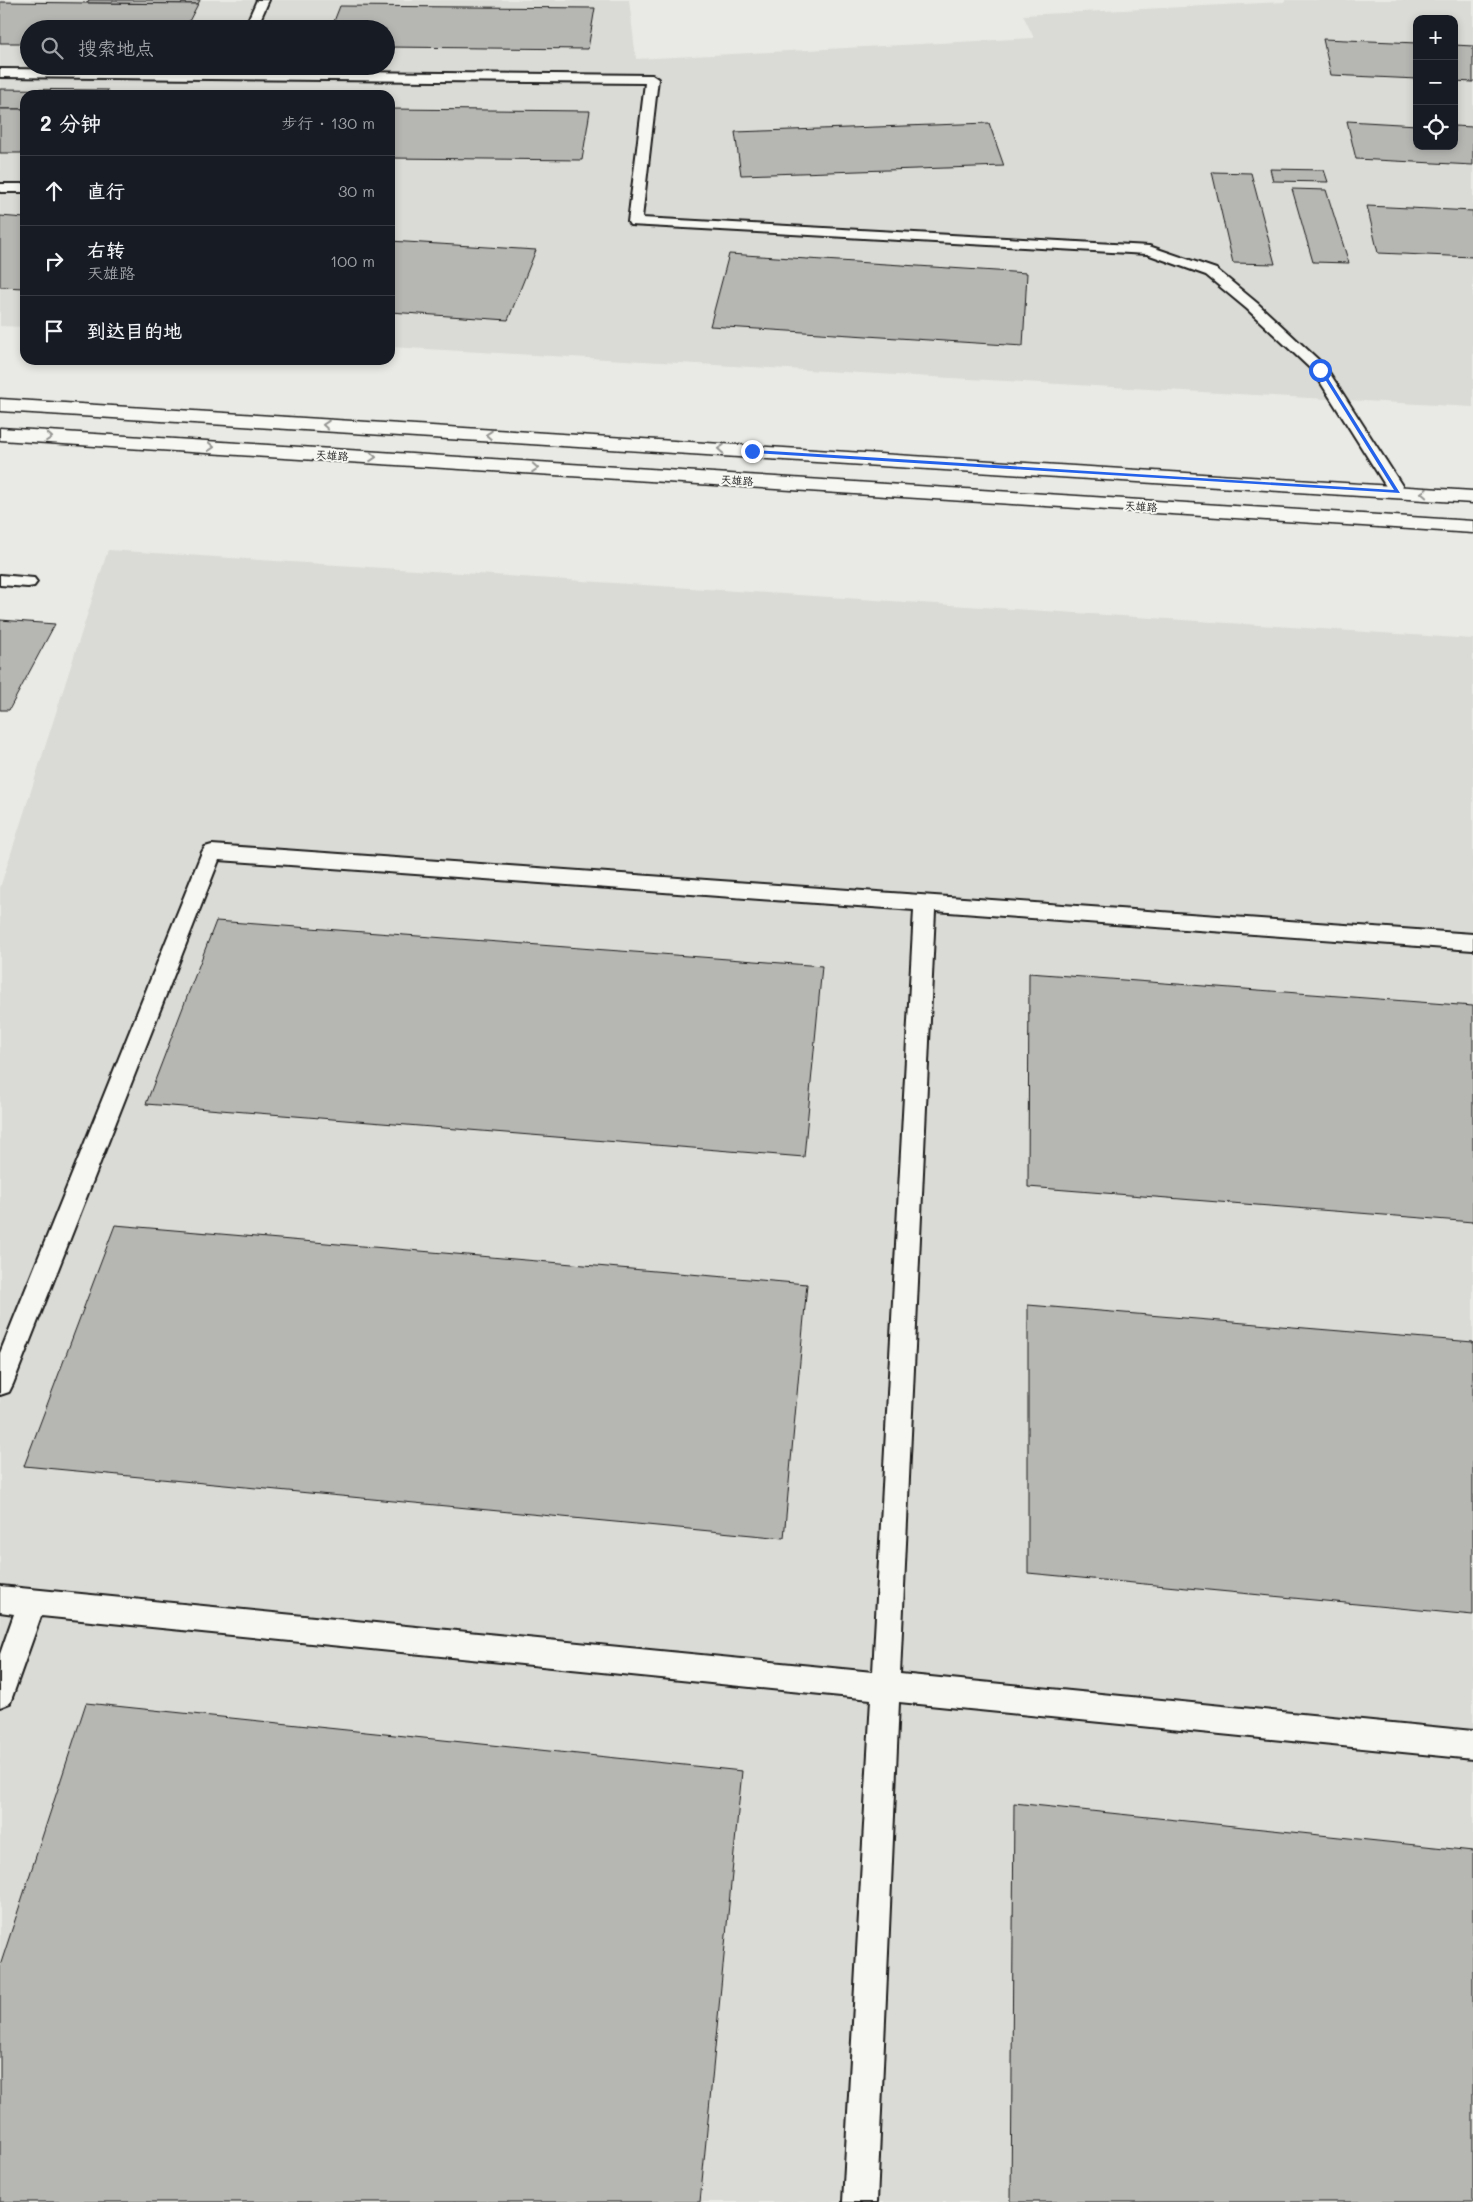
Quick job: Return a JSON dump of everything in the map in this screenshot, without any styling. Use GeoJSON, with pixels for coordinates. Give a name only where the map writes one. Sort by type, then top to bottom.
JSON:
{"type":"FeatureCollection","features":[{"type":"Feature","properties":{"kind":"main road"},"geometry":{"type":"LineString","coordinates":[[0,405],[1473,496]]}},
{"type":"Feature","properties":{"kind":"main road","name":"天雄路"},"geometry":{"type":"LineString","coordinates":[[0,434],[1473,527]]}},
{"type":"Feature","properties":{"kind":"lane"},"geometry":{"type":"LineString","coordinates":[[254,20],[263,0]]}},
{"type":"Feature","properties":{"kind":"lane"},"geometry":{"type":"LineString","coordinates":[[0,73],[20,73]]}},
{"type":"Feature","properties":{"kind":"lane"},"geometry":{"type":"LineString","coordinates":[[251,75],[285,82],[652,80],[635,222],[1149,250],[1211,272],[1252,306],[1320,370],[1398,492]]}},
{"type":"Feature","properties":{"kind":"lane"},"geometry":{"type":"LineString","coordinates":[[0,188],[20,188]]}},
{"type":"Feature","properties":{"kind":"lane"},"geometry":{"type":"LineString","coordinates":[[0,580],[28,582]]}},
{"type":"Feature","properties":{"kind":"lane"},"geometry":{"type":"LineString","coordinates":[[0,1384],[212,852],[1473,942]]}},
{"type":"Feature","properties":{"kind":"lane"},"geometry":{"type":"LineString","coordinates":[[860,2202],[926,903]]}},
{"type":"Feature","properties":{"kind":"lane"},"geometry":{"type":"LineString","coordinates":[[0,1599],[1473,1745]]}},
{"type":"Feature","properties":{"kind":"lane"},"geometry":{"type":"LineString","coordinates":[[0,1693],[32,1602]]}},
{"type":"Feature","properties":{"kind":"shaded area"},"geometry":{"type":"Polygon","coordinates":[[[0,0],[629,0],[636,59],[1034,38],[1023,15],[1285,2],[1285,0],[1473,0],[1473,407],[395,347],[395,90],[20,90],[20,327],[0,326],[0,0]]]}},
{"type":"Feature","properties":{"kind":"shaded area"},"geometry":{"type":"Polygon","coordinates":[[[108,550],[1473,639],[1473,2202],[0,2202],[0,888],[108,550]]]}},
{"type":"Feature","properties":{"kind":"building"},"geometry":{"type":"Polygon","coordinates":[[[89,0],[200,0],[198,4],[87,3],[89,0]]]}},
{"type":"Feature","properties":{"kind":"building"},"geometry":{"type":"Polygon","coordinates":[[[0,2],[198,4],[190,20],[20,20],[20,43],[0,43],[0,2]]]}},
{"type":"Feature","properties":{"kind":"building"},"geometry":{"type":"Polygon","coordinates":[[[340,6],[595,8],[588,49],[395,47],[395,20],[335,20],[340,6]]]}},
{"type":"Feature","properties":{"kind":"building"},"geometry":{"type":"Polygon","coordinates":[[[1323,39],[1413,43],[1413,79],[1331,75],[1323,39]]]}},
{"type":"Feature","properties":{"kind":"building"},"geometry":{"type":"Polygon","coordinates":[[[1458,45],[1473,46],[1473,82],[1458,81],[1458,45]]]}},
{"type":"Feature","properties":{"kind":"building"},"geometry":{"type":"Polygon","coordinates":[[[0,89],[108,90],[20,90],[20,109],[0,109],[0,89]]]}},
{"type":"Feature","properties":{"kind":"building"},"geometry":{"type":"Polygon","coordinates":[[[0,109],[20,109],[20,153],[0,153],[0,109]]]}},
{"type":"Feature","properties":{"kind":"building"},"geometry":{"type":"Polygon","coordinates":[[[395,109],[590,111],[582,160],[395,158],[395,109]]]}},
{"type":"Feature","properties":{"kind":"building"},"geometry":{"type":"Polygon","coordinates":[[[1347,121],[1413,125],[1413,150],[1458,150],[1458,126],[1473,127],[1473,165],[1356,159],[1347,121]]]}},
{"type":"Feature","properties":{"kind":"building"},"geometry":{"type":"Polygon","coordinates":[[[989,123],[1004,166],[741,175],[735,132],[989,123]]]}},
{"type":"Feature","properties":{"kind":"building"},"geometry":{"type":"Polygon","coordinates":[[[1270,169],[1324,170],[1328,182],[1273,181],[1270,169]]]}},
{"type":"Feature","properties":{"kind":"building"},"geometry":{"type":"Polygon","coordinates":[[[1212,172],[1251,173],[1275,264],[1233,263],[1212,172]]]}},
{"type":"Feature","properties":{"kind":"building"},"geometry":{"type":"Polygon","coordinates":[[[1292,189],[1326,190],[1349,263],[1313,262],[1292,189]]]}},
{"type":"Feature","properties":{"kind":"building"},"geometry":{"type":"Polygon","coordinates":[[[1367,206],[1473,211],[1473,257],[1378,253],[1367,206]]]}},
{"type":"Feature","properties":{"kind":"building"},"geometry":{"type":"Polygon","coordinates":[[[0,216],[20,218],[20,288],[0,287],[0,216]]]}},
{"type":"Feature","properties":{"kind":"building"},"geometry":{"type":"Polygon","coordinates":[[[395,241],[536,250],[508,320],[395,312],[395,241]]]}},
{"type":"Feature","properties":{"kind":"building"},"geometry":{"type":"Polygon","coordinates":[[[729,254],[1027,273],[1023,346],[710,326],[729,254]]]}},
{"type":"Feature","properties":{"kind":"building"},"geometry":{"type":"Polygon","coordinates":[[[0,620],[55,624],[9,710],[0,710],[0,620]]]}},
{"type":"Feature","properties":{"kind":"building"},"geometry":{"type":"Polygon","coordinates":[[[216,921],[822,966],[804,1157],[146,1104],[216,921]]]}},
{"type":"Feature","properties":{"kind":"building"},"geometry":{"type":"Polygon","coordinates":[[[1029,973],[1473,1006],[1473,1222],[1028,1187],[1029,973]]]}},
{"type":"Feature","properties":{"kind":"building"},"geometry":{"type":"Polygon","coordinates":[[[115,1225],[807,1284],[784,1538],[24,1466],[115,1225]]]}},
{"type":"Feature","properties":{"kind":"building"},"geometry":{"type":"Polygon","coordinates":[[[1028,1305],[1473,1342],[1473,1615],[1028,1573],[1028,1305]]]}},
{"type":"Feature","properties":{"kind":"building"},"geometry":{"type":"Polygon","coordinates":[[[86,1703],[742,1771],[700,2202],[0,2202],[0,1966],[86,1703]]]}},
{"type":"Feature","properties":{"kind":"building"},"geometry":{"type":"Polygon","coordinates":[[[1014,1803],[1473,1851],[1473,2202],[1011,2202],[1014,1803]]]}},
{"type":"Feature","properties":{"kind":"route"},"geometry":{"type":"LineString","coordinates":[[752,451],[1398,492],[1320,370]]}}]}
